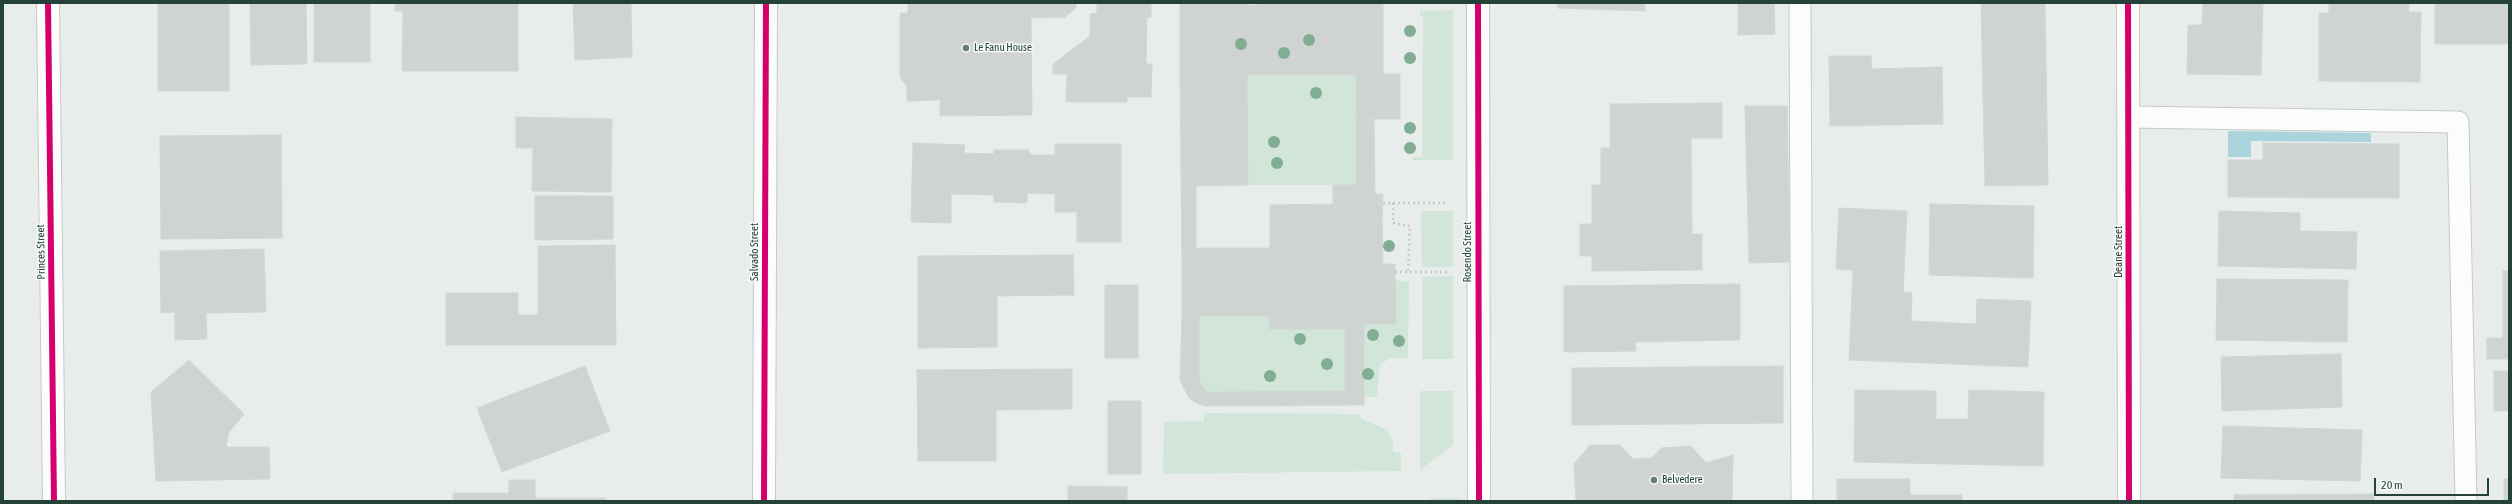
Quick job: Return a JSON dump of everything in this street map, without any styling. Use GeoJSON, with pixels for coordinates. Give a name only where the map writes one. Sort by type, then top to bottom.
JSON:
{"type":"FeatureCollection","features":[{"type":"Feature","properties":{"kind":"street","name":"Princes Street"},"geometry":{"type":"LineString","coordinates":[[48,3],[54,501]]}},
{"type":"Feature","properties":{"kind":"street","name":"Salvado Street"},"geometry":{"type":"LineString","coordinates":[[764,501],[766,3]]}},
{"type":"Feature","properties":{"kind":"street","name":"Rosendo Street"},"geometry":{"type":"LineString","coordinates":[[1478,3],[1479,501]]}},
{"type":"Feature","properties":{"kind":"street","name":"Deane Street"},"geometry":{"type":"LineString","coordinates":[[2128,3],[2129,501]]}},
{"type":"Feature","properties":{"kind":"lane"},"geometry":{"type":"LineString","coordinates":[[1800,3],[1802,501]]}},
{"type":"Feature","properties":{"kind":"lane"},"geometry":{"type":"LineString","coordinates":[[2129,117],[2458,122],[2466,501]]}},
{"type":"Feature","properties":{"kind":"path"},"geometry":{"type":"LineString","coordinates":[[1383,203],[1452,203]]}},
{"type":"Feature","properties":{"kind":"path"},"geometry":{"type":"LineString","coordinates":[[1393,203],[1393,223],[1410,226],[1408,272]]}},
{"type":"Feature","properties":{"kind":"path"},"geometry":{"type":"LineString","coordinates":[[1395,272],[1452,272]]}},
{"type":"Feature","properties":{"kind":"green space"},"geometry":{"type":"Polygon","coordinates":[[[1453,10],[1453,160],[1413,160],[1413,157],[1422,157],[1423,17],[1420,16],[1420,11],[1453,10]]]}},
{"type":"Feature","properties":{"kind":"green space"},"geometry":{"type":"Polygon","coordinates":[[[1247,75],[1356,75],[1356,185],[1248,185],[1247,75]]]}},
{"type":"Feature","properties":{"kind":"green space"},"geometry":{"type":"Polygon","coordinates":[[[1421,211],[1453,211],[1453,267],[1422,267],[1421,211]]]}},
{"type":"Feature","properties":{"kind":"green space"},"geometry":{"type":"Polygon","coordinates":[[[1453,276],[1453,359],[1422,359],[1422,277],[1453,276]]]}},
{"type":"Feature","properties":{"kind":"green space"},"geometry":{"type":"Polygon","coordinates":[[[1395,280],[1409,282],[1408,358],[1391,358],[1380,364],[1377,397],[1364,397],[1364,324],[1395,324],[1395,280]]]}},
{"type":"Feature","properties":{"kind":"green space"},"geometry":{"type":"Polygon","coordinates":[[[1199,316],[1269,316],[1269,329],[1345,329],[1345,391],[1207,392],[1202,386],[1199,378],[1199,316]]]}},
{"type":"Feature","properties":{"kind":"green space"},"geometry":{"type":"Polygon","coordinates":[[[1420,391],[1453,391],[1453,445],[1420,470],[1420,391]]]}},
{"type":"Feature","properties":{"kind":"green space"},"geometry":{"type":"Polygon","coordinates":[[[1204,413],[1361,414],[1361,419],[1383,428],[1389,434],[1393,442],[1393,452],[1401,453],[1401,471],[1163,474],[1164,422],[1204,421],[1204,413]]]}},
{"type":"Feature","properties":{"kind":"green space"},"geometry":{"type":"Polygon","coordinates":[[[1430,498],[1462,498],[1462,501],[1430,501],[1430,498]]]}},
{"type":"Feature","properties":{"kind":"water"},"geometry":{"type":"Polygon","coordinates":[[[2228,131],[2371,133],[2371,142],[2251,141],[2251,157],[2228,157],[2228,131]]]}},
{"type":"Feature","properties":{"kind":"building"},"geometry":{"type":"Polygon","coordinates":[[[158,3],[229,3],[229,91],[158,91],[158,3]]]}},
{"type":"Feature","properties":{"kind":"building"},"geometry":{"type":"Polygon","coordinates":[[[250,3],[306,3],[307,64],[251,65],[250,3]]]}},
{"type":"Feature","properties":{"kind":"building"},"geometry":{"type":"Polygon","coordinates":[[[314,3],[370,3],[370,62],[314,62],[314,3]]]}},
{"type":"Feature","properties":{"kind":"building"},"geometry":{"type":"Polygon","coordinates":[[[395,3],[518,3],[518,71],[402,71],[403,11],[395,11],[395,3]]]}},
{"type":"Feature","properties":{"kind":"building"},"geometry":{"type":"Polygon","coordinates":[[[631,3],[632,57],[575,60],[573,4],[631,3]]]}},
{"type":"Feature","properties":{"kind":"building","name":"Le Fanu House"},"geometry":{"type":"Polygon","coordinates":[[[908,3],[1076,3],[1076,8],[1065,17],[1031,18],[1032,115],[940,116],[940,100],[907,101],[907,86],[900,78],[900,13],[908,13],[908,3]]]}},
{"type":"Feature","properties":{"kind":"building"},"geometry":{"type":"Polygon","coordinates":[[[1097,3],[1151,3],[1151,17],[1147,17],[1146,64],[1152,64],[1151,97],[1127,97],[1127,102],[1066,102],[1067,74],[1053,74],[1053,64],[1090,36],[1090,14],[1097,13],[1097,3]]]}},
{"type":"Feature","properties":{"kind":"building"},"geometry":{"type":"Polygon","coordinates":[[[1180,3],[1247,3],[1247,34],[1221,34],[1221,75],[1180,75],[1180,3]]]}},
{"type":"Feature","properties":{"kind":"building"},"geometry":{"type":"Polygon","coordinates":[[[1258,3],[1383,3],[1383,74],[1400,74],[1400,119],[1356,119],[1356,75],[1221,75],[1221,34],[1247,34],[1247,5],[1258,5],[1258,3]]]}},
{"type":"Feature","properties":{"kind":"building"},"geometry":{"type":"Polygon","coordinates":[[[1558,3],[1645,3],[1645,11],[1557,8],[1558,3]]]}},
{"type":"Feature","properties":{"kind":"building"},"geometry":{"type":"Polygon","coordinates":[[[1738,3],[1774,3],[1775,34],[1738,35],[1738,3]]]}},
{"type":"Feature","properties":{"kind":"building"},"geometry":{"type":"Polygon","coordinates":[[[1981,3],[2045,3],[2048,185],[1985,186],[1981,3]]]}},
{"type":"Feature","properties":{"kind":"building"},"geometry":{"type":"Polygon","coordinates":[[[2203,3],[2263,3],[2261,75],[2187,74],[2188,25],[2202,25],[2203,3]]]}},
{"type":"Feature","properties":{"kind":"building"},"geometry":{"type":"Polygon","coordinates":[[[2329,3],[2409,3],[2409,12],[2421,12],[2420,82],[2319,81],[2319,13],[2329,13],[2329,3]]]}},
{"type":"Feature","properties":{"kind":"building"},"geometry":{"type":"Polygon","coordinates":[[[2435,3],[2481,3],[2482,44],[2435,44],[2435,3]]]}},
{"type":"Feature","properties":{"kind":"building"},"geometry":{"type":"Polygon","coordinates":[[[2481,3],[2509,3],[2509,44],[2482,44],[2481,3]]]}},
{"type":"Feature","properties":{"kind":"building"},"geometry":{"type":"Polygon","coordinates":[[[1829,56],[1871,56],[1872,69],[1942,67],[1943,124],[1830,126],[1829,56]]]}},
{"type":"Feature","properties":{"kind":"building"},"geometry":{"type":"Polygon","coordinates":[[[1180,75],[1247,75],[1248,185],[1196,186],[1196,266],[1182,266],[1180,75]]]}},
{"type":"Feature","properties":{"kind":"building"},"geometry":{"type":"Polygon","coordinates":[[[1722,103],[1722,138],[1691,138],[1692,234],[1702,234],[1702,270],[1592,271],[1592,256],[1580,256],[1580,224],[1592,224],[1592,185],[1601,185],[1601,148],[1610,148],[1610,104],[1722,103]]]}},
{"type":"Feature","properties":{"kind":"building"},"geometry":{"type":"Polygon","coordinates":[[[1745,106],[1787,106],[1790,262],[1749,263],[1745,106]]]}},
{"type":"Feature","properties":{"kind":"building"},"geometry":{"type":"Polygon","coordinates":[[[516,117],[612,119],[611,192],[532,191],[533,148],[516,148],[516,117]]]}},
{"type":"Feature","properties":{"kind":"building"},"geometry":{"type":"Polygon","coordinates":[[[1356,119],[1374,119],[1375,194],[1383,194],[1382,218],[1368,218],[1368,210],[1335,210],[1335,204],[1333,204],[1333,185],[1356,185],[1356,119]]]}},
{"type":"Feature","properties":{"kind":"building"},"geometry":{"type":"Polygon","coordinates":[[[281,135],[282,238],[161,239],[160,136],[281,135]]]}},
{"type":"Feature","properties":{"kind":"building"},"geometry":{"type":"Polygon","coordinates":[[[913,143],[965,145],[964,153],[995,154],[994,195],[951,194],[951,223],[911,222],[913,143]]]}},
{"type":"Feature","properties":{"kind":"building"},"geometry":{"type":"Polygon","coordinates":[[[2263,143],[2399,144],[2399,198],[2228,197],[2228,160],[2263,160],[2263,143]]]}},
{"type":"Feature","properties":{"kind":"building"},"geometry":{"type":"Polygon","coordinates":[[[1055,144],[1121,144],[1121,242],[1077,242],[1077,212],[1055,212],[1055,144]]]}},
{"type":"Feature","properties":{"kind":"building"},"geometry":{"type":"Polygon","coordinates":[[[994,150],[1028,150],[1031,155],[1055,155],[1055,194],[1027,193],[1027,203],[994,202],[994,150]]]}},
{"type":"Feature","properties":{"kind":"building"},"geometry":{"type":"Polygon","coordinates":[[[535,196],[613,196],[613,239],[535,240],[535,196]]]}},
{"type":"Feature","properties":{"kind":"building"},"geometry":{"type":"Polygon","coordinates":[[[1335,204],[1335,210],[1368,210],[1368,218],[1382,218],[1383,264],[1395,264],[1396,324],[1364,324],[1364,405],[1207,406],[1207,392],[1345,391],[1345,329],[1269,329],[1269,316],[1182,316],[1182,266],[1196,266],[1196,248],[1270,248],[1270,205],[1335,204]]]}},
{"type":"Feature","properties":{"kind":"building"},"geometry":{"type":"Polygon","coordinates":[[[1930,204],[2034,206],[2033,278],[1929,275],[1930,204]]]}},
{"type":"Feature","properties":{"kind":"building"},"geometry":{"type":"Polygon","coordinates":[[[1839,208],[1907,211],[1903,292],[1912,293],[1911,321],[1976,324],[1977,299],[2031,301],[2028,367],[1849,360],[1853,270],[1836,269],[1839,208]]]}},
{"type":"Feature","properties":{"kind":"building"},"geometry":{"type":"Polygon","coordinates":[[[2219,211],[2300,213],[2300,231],[2357,232],[2356,269],[2218,266],[2219,211]]]}},
{"type":"Feature","properties":{"kind":"building"},"geometry":{"type":"Polygon","coordinates":[[[615,245],[616,345],[446,345],[446,293],[518,293],[518,315],[538,315],[538,246],[615,245]]]}},
{"type":"Feature","properties":{"kind":"building"},"geometry":{"type":"Polygon","coordinates":[[[264,249],[266,312],[206,313],[207,339],[175,340],[175,312],[161,313],[160,251],[264,249]]]}},
{"type":"Feature","properties":{"kind":"building"},"geometry":{"type":"Polygon","coordinates":[[[1073,255],[1074,295],[997,296],[997,347],[918,348],[918,256],[1073,255]]]}},
{"type":"Feature","properties":{"kind":"building"},"geometry":{"type":"Polygon","coordinates":[[[2503,271],[2509,271],[2509,359],[2487,359],[2487,338],[2503,338],[2503,271]]]}},
{"type":"Feature","properties":{"kind":"building"},"geometry":{"type":"Polygon","coordinates":[[[2217,279],[2348,280],[2347,342],[2216,340],[2217,279]]]}},
{"type":"Feature","properties":{"kind":"building"},"geometry":{"type":"Polygon","coordinates":[[[1740,284],[1740,340],[1635,342],[1636,351],[1564,352],[1564,286],[1740,284]]]}},
{"type":"Feature","properties":{"kind":"building"},"geometry":{"type":"Polygon","coordinates":[[[1105,285],[1138,285],[1138,358],[1105,358],[1105,285]]]}},
{"type":"Feature","properties":{"kind":"building"},"geometry":{"type":"Polygon","coordinates":[[[1182,316],[1199,316],[1199,378],[1202,386],[1207,392],[1207,406],[1198,404],[1189,398],[1180,381],[1182,316]]]}},
{"type":"Feature","properties":{"kind":"building"},"geometry":{"type":"Polygon","coordinates":[[[2341,354],[2342,407],[2222,411],[2221,357],[2341,354]]]}},
{"type":"Feature","properties":{"kind":"building"},"geometry":{"type":"Polygon","coordinates":[[[189,360],[244,414],[229,432],[226,447],[269,447],[270,479],[156,481],[151,392],[189,360]]]}},
{"type":"Feature","properties":{"kind":"building"},"geometry":{"type":"Polygon","coordinates":[[[585,366],[610,431],[502,472],[477,408],[585,366]]]}},
{"type":"Feature","properties":{"kind":"building"},"geometry":{"type":"Polygon","coordinates":[[[1783,366],[1783,423],[1572,425],[1572,368],[1783,366]]]}},
{"type":"Feature","properties":{"kind":"building"},"geometry":{"type":"Polygon","coordinates":[[[1072,369],[1072,409],[996,410],[996,461],[918,461],[917,370],[1072,369]]]}},
{"type":"Feature","properties":{"kind":"building"},"geometry":{"type":"Polygon","coordinates":[[[2494,371],[2509,371],[2509,411],[2494,411],[2494,371]]]}},
{"type":"Feature","properties":{"kind":"building"},"geometry":{"type":"Polygon","coordinates":[[[1855,390],[1936,391],[1936,419],[1968,419],[1969,390],[2044,392],[2043,466],[1854,462],[1855,390]]]}},
{"type":"Feature","properties":{"kind":"building"},"geometry":{"type":"Polygon","coordinates":[[[1108,401],[1141,401],[1141,474],[1108,474],[1108,401]]]}},
{"type":"Feature","properties":{"kind":"building"},"geometry":{"type":"Polygon","coordinates":[[[2223,426],[2362,430],[2360,481],[2221,478],[2223,426]]]}},
{"type":"Feature","properties":{"kind":"building","name":"Belvedere"},"geometry":{"type":"Polygon","coordinates":[[[1590,445],[1620,445],[1633,459],[1652,458],[1661,448],[1691,446],[1706,463],[1733,455],[1732,501],[1576,501],[1574,464],[1590,445]]]}},
{"type":"Feature","properties":{"kind":"building"},"geometry":{"type":"Polygon","coordinates":[[[1837,479],[1910,479],[1910,495],[1962,495],[1962,501],[1837,501],[1837,479]]]}},
{"type":"Feature","properties":{"kind":"building"},"geometry":{"type":"Polygon","coordinates":[[[2504,479],[2509,479],[2509,501],[2504,501],[2504,479]]]}},
{"type":"Feature","properties":{"kind":"building"},"geometry":{"type":"Polygon","coordinates":[[[509,480],[535,480],[535,498],[606,498],[606,501],[453,501],[453,493],[509,493],[509,480]]]}},
{"type":"Feature","properties":{"kind":"building"},"geometry":{"type":"Polygon","coordinates":[[[1068,486],[1127,487],[1127,501],[1068,501],[1068,486]]]}},
{"type":"Feature","properties":{"kind":"building"},"geometry":{"type":"Polygon","coordinates":[[[2374,494],[2374,501],[2234,501],[2234,495],[2374,494]]]}},
{"type":"Feature","properties":{"kind":"cycle path"},"geometry":{"type":"LineString","coordinates":[[48,3],[54,501]]}},
{"type":"Feature","properties":{"kind":"cycle path"},"geometry":{"type":"LineString","coordinates":[[764,501],[766,3]]}},
{"type":"Feature","properties":{"kind":"cycle path"},"geometry":{"type":"LineString","coordinates":[[1478,3],[1479,501]]}},
{"type":"Feature","properties":{"kind":"cycle path"},"geometry":{"type":"LineString","coordinates":[[2128,3],[2129,501]]}},
{"type":"Feature","properties":{"kind":"place","name":"Le Fanu House"},"geometry":{"type":"Point","coordinates":[966,48]}},
{"type":"Feature","properties":{"kind":"place","name":"Belvedere"},"geometry":{"type":"Point","coordinates":[1654,480]}}]}
